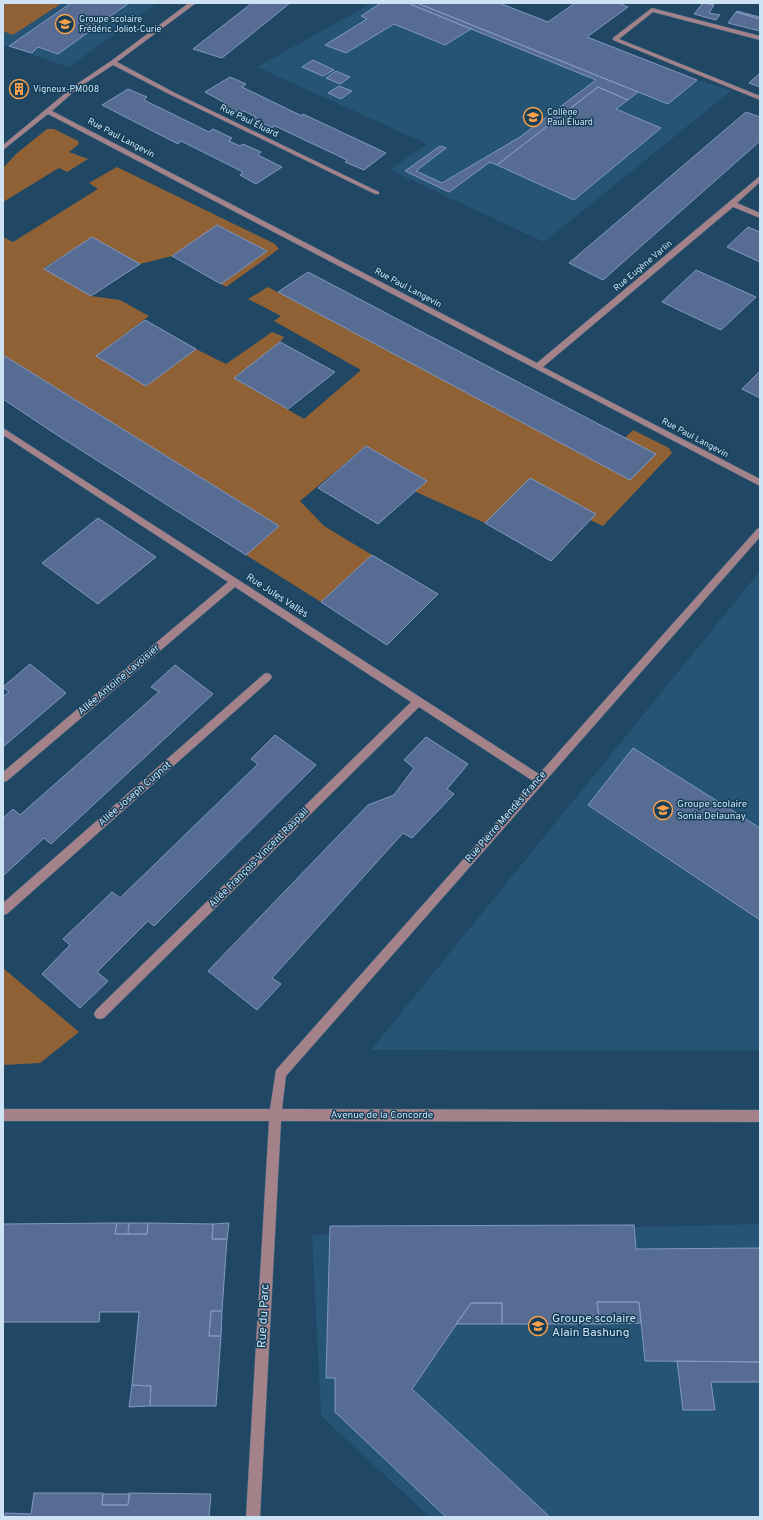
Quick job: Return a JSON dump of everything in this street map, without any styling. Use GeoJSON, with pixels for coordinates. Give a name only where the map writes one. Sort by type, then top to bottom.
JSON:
{"type":"FeatureCollection","features":[{"type":"Feature","properties":{"kind":"street"},"geometry":{"type":"LineString","coordinates":[[3,148],[76,87],[113,62],[193,3]]}},
{"type":"Feature","properties":{"kind":"street"},"geometry":{"type":"LineString","coordinates":[[760,38],[652,10],[615,39],[760,98]]}},
{"type":"Feature","properties":{"kind":"street","name":"Rue Paul Éluard"},"geometry":{"type":"LineString","coordinates":[[113,62],[173,94],[378,193]]}},
{"type":"Feature","properties":{"kind":"street","name":"Rue Paul Langevin"},"geometry":{"type":"LineString","coordinates":[[47,111],[760,483]]}},
{"type":"Feature","properties":{"kind":"street","name":"Rue Eugène Varlin"},"geometry":{"type":"LineString","coordinates":[[538,367],[732,204],[760,178]]}},
{"type":"Feature","properties":{"kind":"street"},"geometry":{"type":"LineString","coordinates":[[732,204],[760,216]]}},
{"type":"Feature","properties":{"kind":"street","name":"Rue Jules Vallès"},"geometry":{"type":"LineString","coordinates":[[3,431],[539,780]]}},
{"type":"Feature","properties":{"kind":"street","name":"Rue Pierre Mendès France"},"geometry":{"type":"LineString","coordinates":[[275,1114],[280,1074],[760,531]]}},
{"type":"Feature","properties":{"kind":"street","name":"Allée Antoine Lavoisier"},"geometry":{"type":"LineString","coordinates":[[3,778],[235,582]]}},
{"type":"Feature","properties":{"kind":"street","name":"Allée Joseph Cugnot"},"geometry":{"type":"LineString","coordinates":[[3,910],[267,677]]}},
{"type":"Feature","properties":{"kind":"street","name":"Allée François-Vincent Raspail"},"geometry":{"type":"LineString","coordinates":[[100,1014],[418,701]]}},
{"type":"Feature","properties":{"kind":"street","name":"Avenue de la Concorde"},"geometry":{"type":"LineString","coordinates":[[3,1115],[275,1114],[760,1116]]}},
{"type":"Feature","properties":{"kind":"street","name":"Rue du Parc"},"geometry":{"type":"LineString","coordinates":[[254,1517],[275,1114]]}},
{"type":"Feature","properties":{"kind":"shaded area","name":"Groupe scolaire Frédéric Joliot-Curie"},"geometry":{"type":"Polygon","coordinates":[[[3,3],[157,3],[69,67],[3,45],[3,3]]]}},
{"type":"Feature","properties":{"kind":"shaded area"},"geometry":{"type":"Polygon","coordinates":[[[3,3],[62,3],[13,35],[3,31],[3,3]]]}},
{"type":"Feature","properties":{"kind":"shaded area","name":"Collège Paul Éluard"},"geometry":{"type":"Polygon","coordinates":[[[372,3],[499,3],[548,22],[618,3],[628,7],[587,37],[697,80],[732,90],[544,242],[390,170],[427,144],[257,67],[372,3]]]}},
{"type":"Feature","properties":{"kind":"shaded area"},"geometry":{"type":"Polygon","coordinates":[[[47,129],[54,129],[78,141],[79,144],[69,152],[88,159],[67,172],[59,168],[3,202],[3,168],[16,154],[47,129]]]}},
{"type":"Feature","properties":{"kind":"shaded area"},"geometry":{"type":"Polygon","coordinates":[[[117,167],[275,244],[279,249],[226,287],[221,284],[267,251],[217,225],[172,256],[140,264],[92,237],[44,268],[91,296],[120,300],[149,316],[96,356],[146,386],[196,349],[226,364],[272,332],[284,337],[280,342],[234,378],[304,419],[361,370],[274,321],[281,316],[248,299],[268,287],[630,480],[656,454],[625,438],[633,430],[669,448],[672,453],[603,526],[590,520],[530,478],[485,523],[414,491],[426,480],[366,446],[300,501],[324,526],[372,555],[321,602],[246,555],[279,526],[3,355],[3,237],[13,242],[98,189],[89,183],[117,167]]]}},
{"type":"Feature","properties":{"kind":"shaded area","name":"Groupe scolaire Sonia Delaunay"},"geometry":{"type":"Polygon","coordinates":[[[760,571],[760,1051],[371,1050],[760,571]]]}},
{"type":"Feature","properties":{"kind":"shaded area"},"geometry":{"type":"Polygon","coordinates":[[[3,968],[79,1032],[40,1063],[3,1065],[3,968]]]}},
{"type":"Feature","properties":{"kind":"shaded area","name":"Groupe scolaire Alain Bashung"},"geometry":{"type":"Polygon","coordinates":[[[760,1224],[760,1517],[430,1517],[321,1416],[312,1235],[760,1224]]]}},
{"type":"Feature","properties":{"kind":"building"},"geometry":{"type":"Polygon","coordinates":[[[71,3],[129,3],[58,54],[38,47],[32,53],[9,46],[71,3]]]}},
{"type":"Feature","properties":{"kind":"building"},"geometry":{"type":"Polygon","coordinates":[[[252,3],[290,3],[222,58],[193,49],[252,3]]]}},
{"type":"Feature","properties":{"kind":"building"},"geometry":{"type":"Polygon","coordinates":[[[381,3],[412,3],[410,4],[471,29],[445,45],[394,24],[346,53],[325,45],[367,19],[361,16],[381,3]]]}},
{"type":"Feature","properties":{"kind":"building"},"geometry":{"type":"Polygon","coordinates":[[[417,3],[638,92],[628,100],[598,87],[497,165],[490,162],[449,192],[405,171],[440,146],[446,148],[416,171],[442,183],[520,137],[596,80],[410,4],[417,3]]]}},
{"type":"Feature","properties":{"kind":"building"},"geometry":{"type":"Polygon","coordinates":[[[417,3],[499,3],[548,22],[575,3],[618,3],[628,7],[587,37],[697,80],[668,104],[417,3]]]}},
{"type":"Feature","properties":{"kind":"building"},"geometry":{"type":"Polygon","coordinates":[[[703,3],[714,5],[709,13],[720,15],[716,20],[694,14],[703,3]]]}},
{"type":"Feature","properties":{"kind":"building"},"geometry":{"type":"Polygon","coordinates":[[[736,12],[760,17],[760,19],[736,12]]]}},
{"type":"Feature","properties":{"kind":"building"},"geometry":{"type":"Polygon","coordinates":[[[736,12],[760,19],[760,31],[728,23],[736,12]]]}},
{"type":"Feature","properties":{"kind":"building"},"geometry":{"type":"Polygon","coordinates":[[[313,60],[334,70],[323,76],[302,67],[313,60]]]}},
{"type":"Feature","properties":{"kind":"building"},"geometry":{"type":"Polygon","coordinates":[[[336,71],[350,77],[340,84],[326,78],[336,71]]]}},
{"type":"Feature","properties":{"kind":"building"},"geometry":{"type":"Polygon","coordinates":[[[760,73],[760,87],[749,83],[760,73]]]}},
{"type":"Feature","properties":{"kind":"building"},"geometry":{"type":"Polygon","coordinates":[[[230,77],[246,84],[242,87],[302,116],[303,114],[386,153],[364,170],[345,162],[347,160],[275,126],[272,128],[253,119],[256,117],[244,111],[240,113],[224,105],[225,103],[205,92],[230,77]]]}},
{"type":"Feature","properties":{"kind":"building"},"geometry":{"type":"Polygon","coordinates":[[[339,86],[352,91],[341,99],[328,93],[339,86]]]}},
{"type":"Feature","properties":{"kind":"building"},"geometry":{"type":"Polygon","coordinates":[[[598,87],[628,100],[616,109],[661,128],[574,200],[497,165],[598,87]]]}},
{"type":"Feature","properties":{"kind":"building"},"geometry":{"type":"Polygon","coordinates":[[[128,89],[147,97],[144,100],[209,132],[213,129],[232,138],[229,141],[240,146],[243,144],[261,152],[258,155],[282,167],[256,184],[240,175],[243,172],[181,141],[178,144],[102,105],[128,89]]]}},
{"type":"Feature","properties":{"kind":"building"},"geometry":{"type":"Polygon","coordinates":[[[746,112],[760,117],[760,141],[603,280],[569,263],[746,112]]]}},
{"type":"Feature","properties":{"kind":"building"},"geometry":{"type":"Polygon","coordinates":[[[217,225],[267,251],[221,284],[172,256],[217,225]]]}},
{"type":"Feature","properties":{"kind":"building"},"geometry":{"type":"Polygon","coordinates":[[[748,227],[760,232],[760,262],[727,247],[748,227]]]}},
{"type":"Feature","properties":{"kind":"building"},"geometry":{"type":"Polygon","coordinates":[[[92,237],[140,264],[91,296],[44,269],[92,237]]]}},
{"type":"Feature","properties":{"kind":"building"},"geometry":{"type":"Polygon","coordinates":[[[696,270],[756,297],[721,330],[662,302],[696,270]]]}},
{"type":"Feature","properties":{"kind":"building"},"geometry":{"type":"Polygon","coordinates":[[[308,272],[656,454],[630,480],[278,292],[308,272]]]}},
{"type":"Feature","properties":{"kind":"building"},"geometry":{"type":"Polygon","coordinates":[[[145,320],[196,349],[146,386],[96,356],[145,320]]]}},
{"type":"Feature","properties":{"kind":"building"},"geometry":{"type":"Polygon","coordinates":[[[280,342],[335,372],[288,409],[234,378],[280,342]]]}},
{"type":"Feature","properties":{"kind":"building"},"geometry":{"type":"Polygon","coordinates":[[[3,355],[279,526],[246,555],[3,399],[3,355]]]}},
{"type":"Feature","properties":{"kind":"building"},"geometry":{"type":"Polygon","coordinates":[[[760,371],[760,398],[742,389],[760,371]]]}},
{"type":"Feature","properties":{"kind":"building"},"geometry":{"type":"Polygon","coordinates":[[[366,446],[427,481],[378,524],[318,488],[366,446]]]}},
{"type":"Feature","properties":{"kind":"building"},"geometry":{"type":"Polygon","coordinates":[[[530,478],[596,514],[551,561],[485,523],[530,478]]]}},
{"type":"Feature","properties":{"kind":"building"},"geometry":{"type":"Polygon","coordinates":[[[98,518],[156,557],[98,604],[42,563],[98,518]]]}},
{"type":"Feature","properties":{"kind":"building"},"geometry":{"type":"Polygon","coordinates":[[[372,555],[438,594],[387,645],[321,602],[372,555]]]}},
{"type":"Feature","properties":{"kind":"building"},"geometry":{"type":"Polygon","coordinates":[[[30,664],[66,693],[3,747],[3,697],[9,692],[3,687],[30,664]]]}},
{"type":"Feature","properties":{"kind":"building"},"geometry":{"type":"Polygon","coordinates":[[[175,665],[213,694],[51,844],[44,838],[3,876],[3,818],[13,809],[20,815],[159,692],[151,687],[175,665]]]}},
{"type":"Feature","properties":{"kind":"building"},"geometry":{"type":"Polygon","coordinates":[[[275,735],[316,765],[154,926],[148,921],[97,972],[108,981],[80,1008],[42,974],[70,945],[63,939],[112,892],[120,898],[258,764],[251,759],[275,735]]]}},
{"type":"Feature","properties":{"kind":"building"},"geometry":{"type":"Polygon","coordinates":[[[426,737],[468,764],[447,789],[454,794],[412,838],[403,833],[272,978],[281,984],[257,1010],[208,971],[368,805],[394,795],[414,768],[404,760],[426,737]]]}},
{"type":"Feature","properties":{"kind":"building"},"geometry":{"type":"Polygon","coordinates":[[[633,748],[760,828],[760,920],[588,805],[633,748]]]}},
{"type":"Feature","properties":{"kind":"building"},"geometry":{"type":"Polygon","coordinates":[[[117,1223],[115,1234],[147,1234],[148,1223],[213,1224],[212,1239],[227,1239],[222,1311],[211,1311],[209,1336],[221,1336],[216,1406],[150,1406],[151,1386],[132,1385],[139,1312],[100,1312],[99,1322],[3,1322],[3,1224],[117,1223]]]}},
{"type":"Feature","properties":{"kind":"building"},"geometry":{"type":"Polygon","coordinates":[[[117,1223],[129,1223],[128,1234],[115,1234],[117,1223]]]}},
{"type":"Feature","properties":{"kind":"building"},"geometry":{"type":"Polygon","coordinates":[[[129,1223],[148,1223],[147,1234],[128,1234],[129,1223]]]}},
{"type":"Feature","properties":{"kind":"building"},"geometry":{"type":"Polygon","coordinates":[[[229,1223],[227,1239],[212,1239],[213,1224],[229,1223]]]}},
{"type":"Feature","properties":{"kind":"building"},"geometry":{"type":"Polygon","coordinates":[[[634,1225],[636,1249],[760,1248],[760,1362],[645,1361],[639,1302],[597,1302],[600,1324],[502,1324],[502,1303],[471,1303],[412,1389],[550,1517],[446,1517],[335,1412],[335,1378],[326,1378],[330,1226],[634,1225]]]}},
{"type":"Feature","properties":{"kind":"building"},"geometry":{"type":"Polygon","coordinates":[[[597,1302],[639,1302],[641,1323],[600,1324],[597,1302]]]}},
{"type":"Feature","properties":{"kind":"building"},"geometry":{"type":"Polygon","coordinates":[[[471,1303],[502,1303],[502,1324],[456,1324],[471,1303]]]}},
{"type":"Feature","properties":{"kind":"building"},"geometry":{"type":"Polygon","coordinates":[[[211,1311],[222,1311],[221,1336],[209,1336],[211,1311]]]}},
{"type":"Feature","properties":{"kind":"building"},"geometry":{"type":"Polygon","coordinates":[[[677,1361],[760,1362],[760,1382],[711,1382],[715,1410],[683,1410],[677,1361]]]}},
{"type":"Feature","properties":{"kind":"building"},"geometry":{"type":"Polygon","coordinates":[[[132,1385],[151,1386],[150,1406],[129,1407],[132,1385]]]}},
{"type":"Feature","properties":{"kind":"building"},"geometry":{"type":"Polygon","coordinates":[[[34,1493],[103,1493],[102,1505],[128,1505],[129,1493],[211,1494],[209,1517],[5,1517],[5,1513],[31,1514],[34,1493]]]}},
{"type":"Feature","properties":{"kind":"building"},"geometry":{"type":"Polygon","coordinates":[[[103,1494],[130,1494],[128,1505],[102,1505],[103,1494]]]}},
{"type":"Feature","properties":{"kind":"place","name":"Groupe scolaire Frédéric Joliot-Curie"},"geometry":{"type":"Point","coordinates":[65,24]}},
{"type":"Feature","properties":{"kind":"place","name":"Vigneux-PM008"},"geometry":{"type":"Point","coordinates":[19,89]}},
{"type":"Feature","properties":{"kind":"place","name":"Collège Paul Éluard"},"geometry":{"type":"Point","coordinates":[533,117]}},
{"type":"Feature","properties":{"kind":"place","name":"Groupe scolaire Sonia Delaunay"},"geometry":{"type":"Point","coordinates":[663,810]}},
{"type":"Feature","properties":{"kind":"place","name":"Groupe scolaire Alain Bashung"},"geometry":{"type":"Point","coordinates":[538,1326]}}]}
